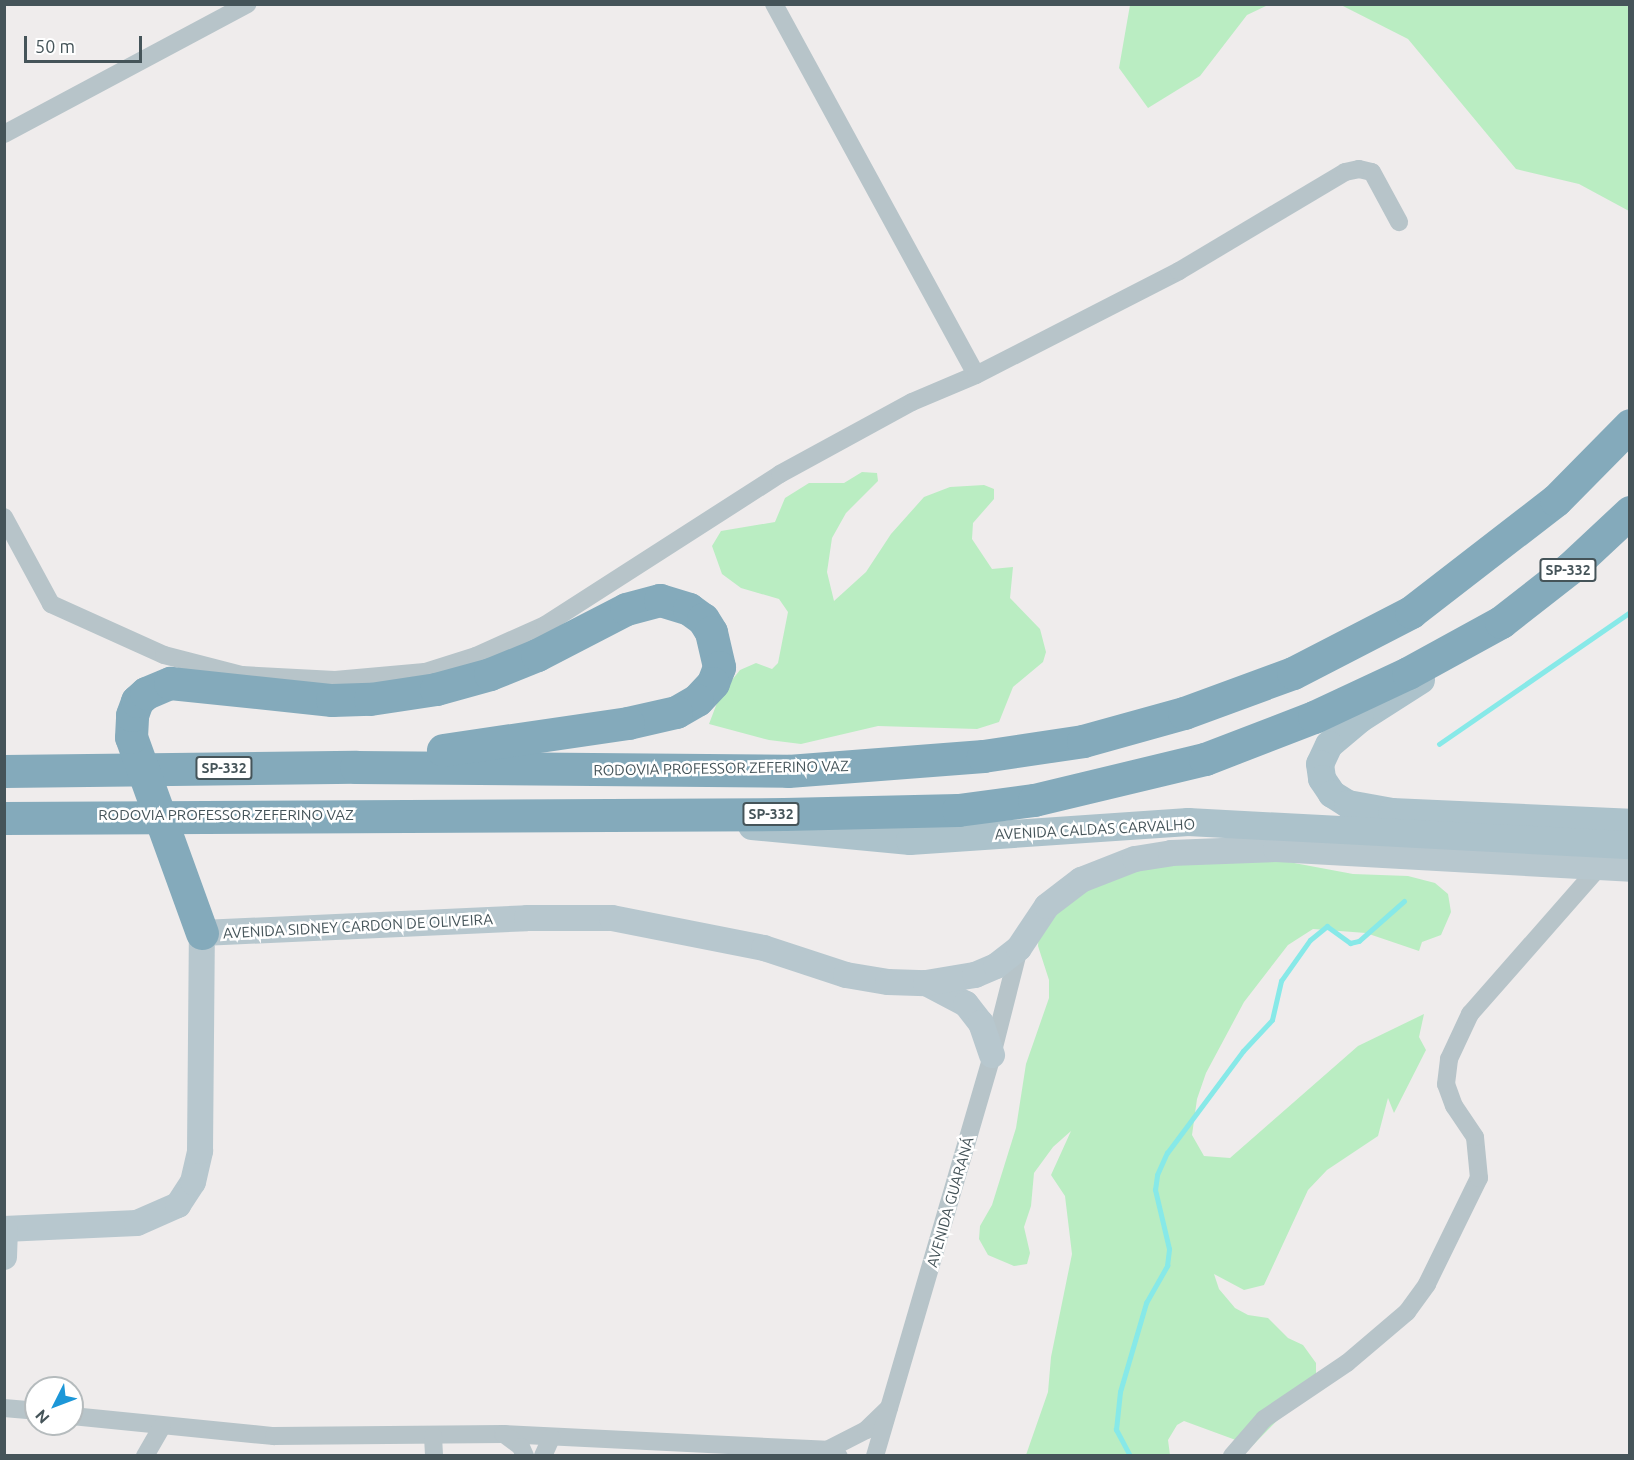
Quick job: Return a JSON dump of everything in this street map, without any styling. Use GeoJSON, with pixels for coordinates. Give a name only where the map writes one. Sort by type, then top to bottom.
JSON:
{"type":"FeatureCollection","features":[{"type":"Feature","properties":{"kind":"highway","name":"RODOVIA PROFESSOR ZEFERINO VAZ"},"geometry":{"type":"LineString","coordinates":[[4,771],[356,767],[788,771],[983,756],[1083,741],[1184,713],[1293,673],[1411,612],[1556,500],[1629,425]]}},
{"type":"Feature","properties":{"kind":"highway","name":"RODOVIA PROFESSOR ZEFERINO VAZ"},"geometry":{"type":"LineString","coordinates":[[4,818],[419,813],[670,815],[958,810],[1098,788],[1205,759],[1314,717],[1501,622],[1570,568],[1629,512]]}},
{"type":"Feature","properties":{"kind":"highway"},"geometry":{"type":"LineString","coordinates":[[202,933],[131,737],[137,701],[170,683],[332,700],[370,699],[436,689],[490,674],[537,656],[626,609],[660,600],[689,609],[703,618],[711,632],[719,667],[713,683],[697,700],[676,712],[467,749],[405,752],[356,767]]}},
{"type":"Feature","properties":{"kind":"highway"},"geometry":{"type":"LineString","coordinates":[[4,749],[53,754],[92,769]]}},
{"type":"Feature","properties":{"kind":"main road"},"geometry":{"type":"LineString","coordinates":[[1501,622],[1468,650],[1360,719],[1329,745],[1320,764],[1322,779],[1332,794],[1368,809],[1463,818],[1629,823]]}},
{"type":"Feature","properties":{"kind":"main road","name":"AVENIDA CALDAS CARVALHO"},"geometry":{"type":"LineString","coordinates":[[670,815],[910,841],[1188,822],[1629,845]]}},
{"type":"Feature","properties":{"kind":"street"},"geometry":{"type":"LineString","coordinates":[[4,134],[247,4]]}},
{"type":"Feature","properties":{"kind":"street"},"geometry":{"type":"LineString","coordinates":[[774,4],[975,375]]}},
{"type":"Feature","properties":{"kind":"street"},"geometry":{"type":"LineString","coordinates":[[4,516],[51,604],[164,655],[242,675],[335,680],[425,672],[476,656],[545,625],[780,474],[912,402],[975,375],[1179,271],[1345,172],[1359,169],[1372,172],[1399,222]]}},
{"type":"Feature","properties":{"kind":"street","name":"AVENIDA CALDAS CARVALHO"},"geometry":{"type":"LineString","coordinates":[[1019,948],[1047,906],[1081,880],[1135,859],[1171,853],[1276,849],[1629,869]]}},
{"type":"Feature","properties":{"kind":"street"},"geometry":{"type":"LineString","coordinates":[[1232,1455],[1264,1419],[1347,1363],[1407,1312],[1426,1284],[1479,1178],[1475,1137],[1454,1106],[1446,1084],[1449,1059],[1470,1014],[1599,867]]}},
{"type":"Feature","properties":{"kind":"street","name":"AVENIDA SIDNEY CARDON DE OLIVEIRA"},"geometry":{"type":"LineString","coordinates":[[5,1229],[137,1222],[178,1205],[193,1182],[200,1151],[202,933],[527,918],[612,918],[764,948],[846,975],[888,982],[926,983],[975,975],[1019,948]]}},
{"type":"Feature","properties":{"kind":"street","name":"AVENIDA GUARANÁ"},"geometry":{"type":"LineString","coordinates":[[875,1455],[892,1404],[992,1055],[1019,948]]}},
{"type":"Feature","properties":{"kind":"street","name":"AVENIDA SIDNEY CARDON DE OLIVEIRA"},"geometry":{"type":"LineString","coordinates":[[926,983],[966,1004],[981,1023],[992,1055]]}},
{"type":"Feature","properties":{"kind":"street"},"geometry":{"type":"LineString","coordinates":[[4,1257],[5,1229]]}},
{"type":"Feature","properties":{"kind":"street"},"geometry":{"type":"LineString","coordinates":[[84,1417],[274,1436],[503,1434],[709,1451],[833,1453],[866,1430],[892,1404]]}},
{"type":"Feature","properties":{"kind":"street"},"geometry":{"type":"LineString","coordinates":[[4,1408],[24,1410]]}},
{"type":"Feature","properties":{"kind":"street"},"geometry":{"type":"LineString","coordinates":[[145,1455],[162,1426]]}},
{"type":"Feature","properties":{"kind":"street"},"geometry":{"type":"LineString","coordinates":[[503,1434],[521,1447],[525,1455]]}},
{"type":"Feature","properties":{"kind":"street"},"geometry":{"type":"LineString","coordinates":[[432,1436],[434,1455]]}},
{"type":"Feature","properties":{"kind":"street"},"geometry":{"type":"LineString","coordinates":[[543,1455],[551,1438]]}},
{"type":"Feature","properties":{"kind":"green space"},"geometry":{"type":"Polygon","coordinates":[[[1130,4],[1268,5],[1247,15],[1200,76],[1148,108],[1119,68],[1130,4]]]}},
{"type":"Feature","properties":{"kind":"green space"},"geometry":{"type":"Polygon","coordinates":[[[1341,5],[1629,5],[1629,211],[1579,184],[1516,169],[1408,39],[1341,5]]]}},
{"type":"Feature","properties":{"kind":"green space"},"geometry":{"type":"Polygon","coordinates":[[[862,472],[877,473],[878,481],[846,513],[832,538],[827,572],[834,601],[866,572],[891,534],[924,497],[950,487],[984,485],[994,489],[994,499],[973,523],[972,539],[992,569],[1013,567],[1010,598],[1040,629],[1046,652],[1043,662],[1013,687],[999,722],[977,729],[878,726],[801,744],[769,740],[709,724],[720,695],[740,670],[756,663],[772,669],[778,663],[788,612],[779,599],[741,588],[722,574],[712,546],[721,531],[775,522],[785,498],[809,483],[844,483],[862,472]]]}},
{"type":"Feature","properties":{"kind":"green space"},"geometry":{"type":"Polygon","coordinates":[[[1246,854],[1353,874],[1408,876],[1435,883],[1448,894],[1451,912],[1441,935],[1422,942],[1419,951],[1366,933],[1313,929],[1288,945],[1244,1002],[1206,1073],[1197,1099],[1192,1135],[1204,1156],[1230,1158],[1358,1046],[1424,1014],[1419,1037],[1426,1050],[1394,1113],[1388,1098],[1378,1136],[1327,1170],[1308,1190],[1264,1285],[1244,1290],[1214,1274],[1219,1289],[1235,1308],[1248,1315],[1268,1318],[1288,1338],[1303,1345],[1316,1363],[1316,1381],[1252,1446],[1184,1421],[1177,1425],[1168,1440],[1170,1455],[1026,1455],[1048,1392],[1051,1357],[1072,1254],[1065,1196],[1051,1175],[1071,1131],[1053,1147],[1034,1173],[1031,1206],[1024,1227],[1030,1253],[1027,1264],[1014,1266],[988,1255],[979,1239],[980,1226],[992,1205],[1016,1128],[1026,1064],[1049,998],[1049,980],[1038,946],[1039,929],[1060,907],[1120,870],[1246,854]]]}},
{"type":"Feature","properties":{"kind":"waterway"},"geometry":{"type":"LineString","coordinates":[[1439,744],[1630,612]]}},
{"type":"Feature","properties":{"kind":"waterway"},"geometry":{"type":"LineString","coordinates":[[1130,1456],[1116,1430],[1120,1392],[1146,1303],[1167,1266],[1169,1249],[1155,1190],[1157,1175],[1167,1153],[1243,1051],[1272,1020],[1281,981],[1310,940],[1327,926],[1350,943],[1359,941],[1404,901]]}}]}
